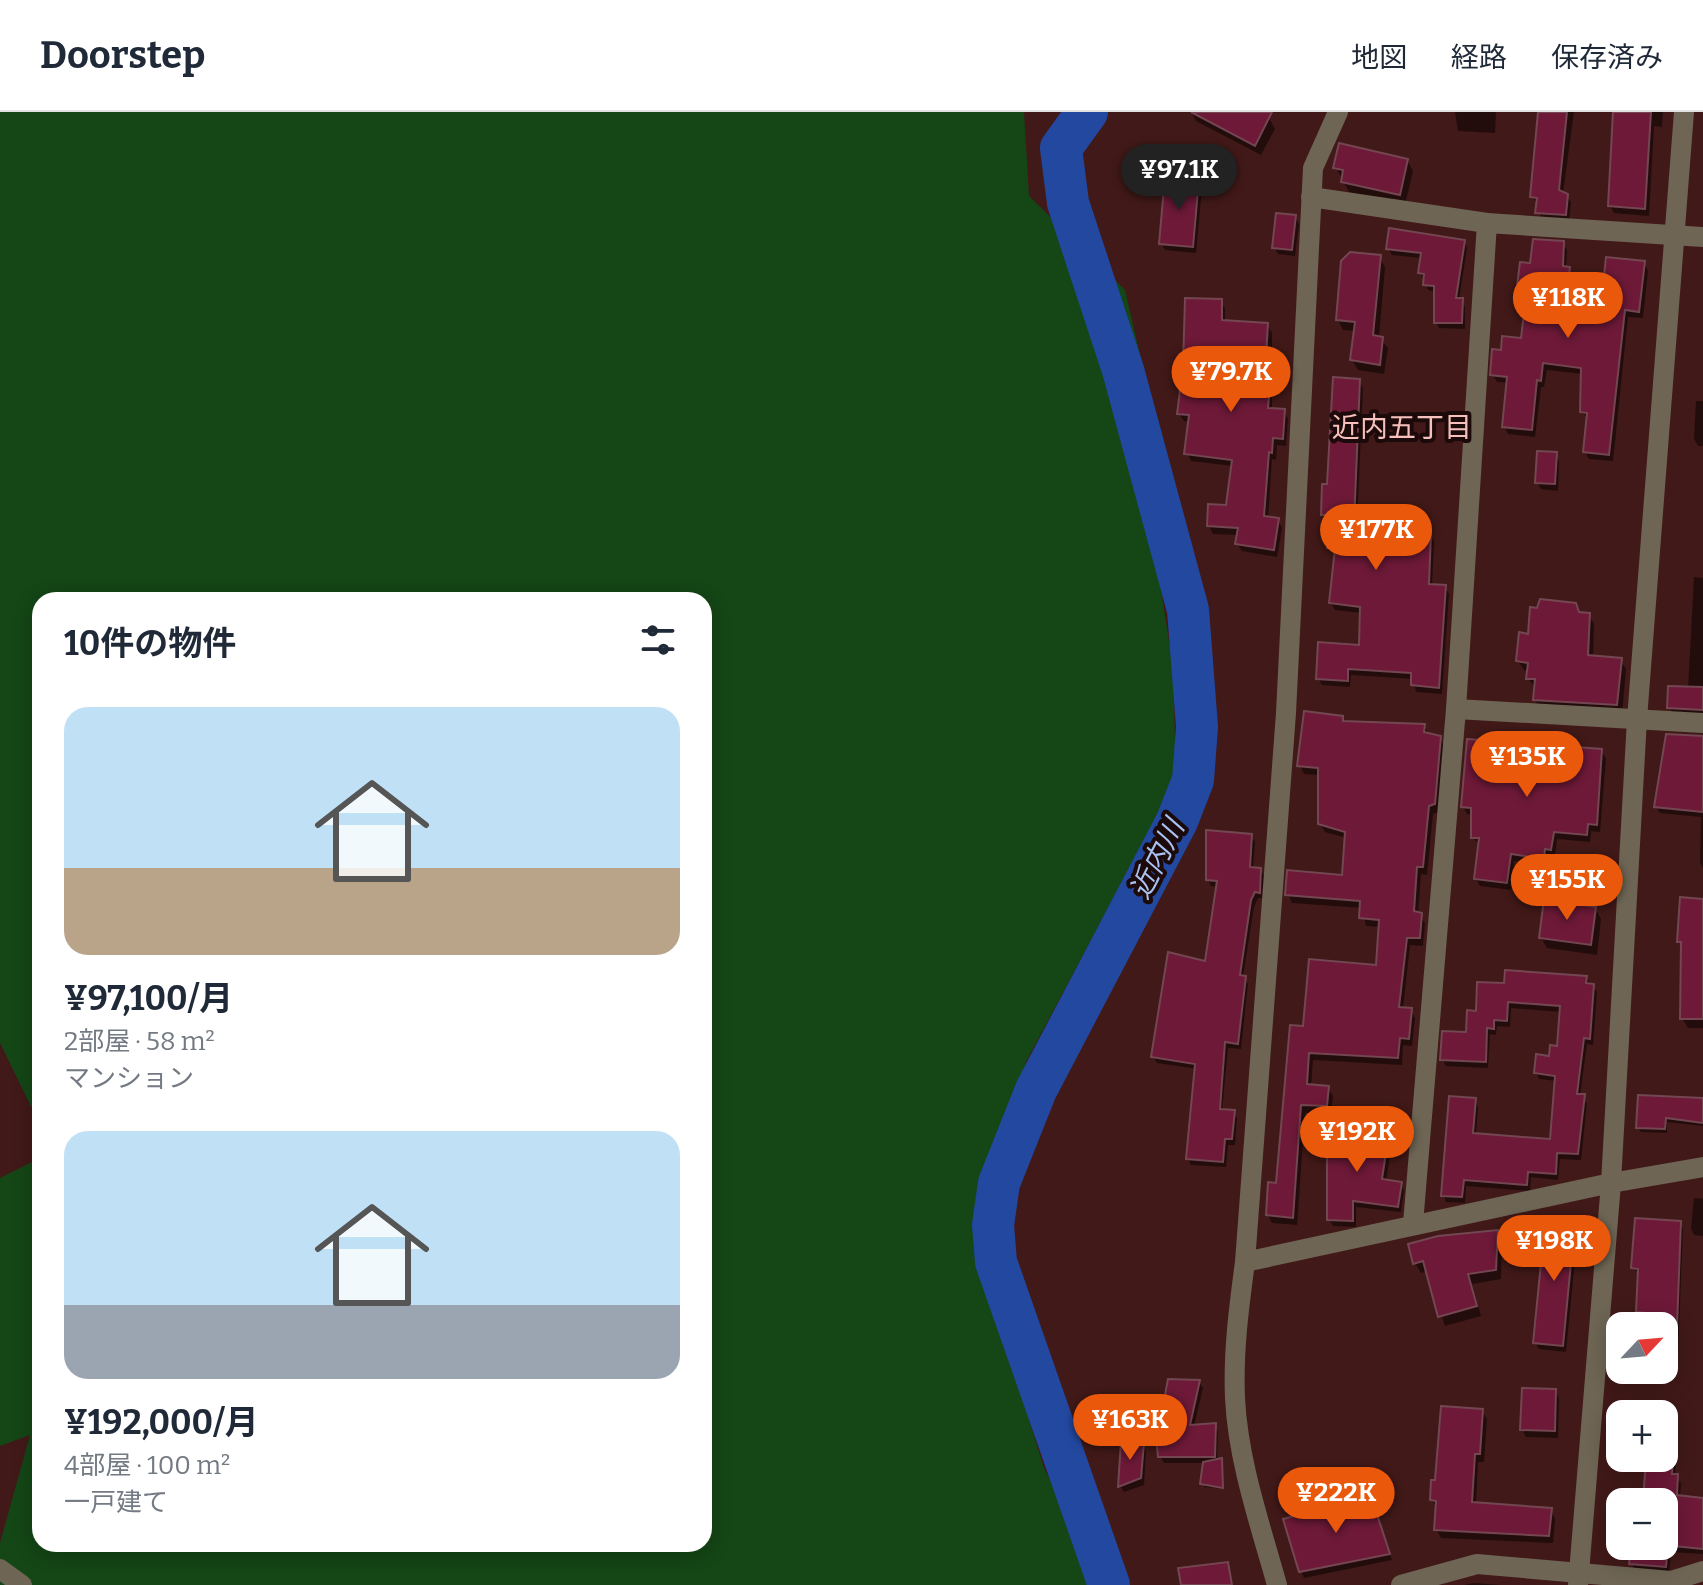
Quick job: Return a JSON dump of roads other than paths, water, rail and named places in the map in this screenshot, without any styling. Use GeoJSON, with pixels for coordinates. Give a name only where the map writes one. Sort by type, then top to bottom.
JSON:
{"type":"FeatureCollection","features":[{"type":"Feature","properties":{"kind":"street"},"geometry":{"type":"LineString","coordinates":[[1277,1585],[1243,1461],[1235,1399],[1238,1319],[1245,1262],[1286,713],[1313,168],[1338,112]]}},
{"type":"Feature","properties":{"kind":"street"},"geometry":{"type":"LineString","coordinates":[[1579,1578],[1611,1183],[1637,719],[1684,112]]}},
{"type":"Feature","properties":{"kind":"street"},"geometry":{"type":"LineString","coordinates":[[1311,197],[1487,223],[1703,237]]}},
{"type":"Feature","properties":{"kind":"street"},"geometry":{"type":"LineString","coordinates":[[1413,1224],[1456,709],[1487,223]]}},
{"type":"Feature","properties":{"kind":"street"},"geometry":{"type":"LineString","coordinates":[[1456,709],[1703,723]]}},
{"type":"Feature","properties":{"kind":"street"},"geometry":{"type":"LineString","coordinates":[[1245,1262],[1413,1224],[1703,1167]]}},
{"type":"Feature","properties":{"kind":"street"},"geometry":{"type":"LineString","coordinates":[[1401,1585],[1477,1564],[1579,1578],[1671,1581],[1703,1571]]}},
{"type":"Feature","properties":{"kind":"waterway","name":"近内川"},"geometry":{"type":"LineString","coordinates":[[1087,112],[1061,148],[1068,203],[1123,370],[1188,610],[1197,727],[1193,780],[1177,821],[1036,1090],[999,1183],[993,1225],[996,1262],[1109,1585]]}},
{"type":"Feature","properties":{"kind":"district","name":"近内五丁目"},"geometry":{"type":"Point","coordinates":[1402,427]}}]}
